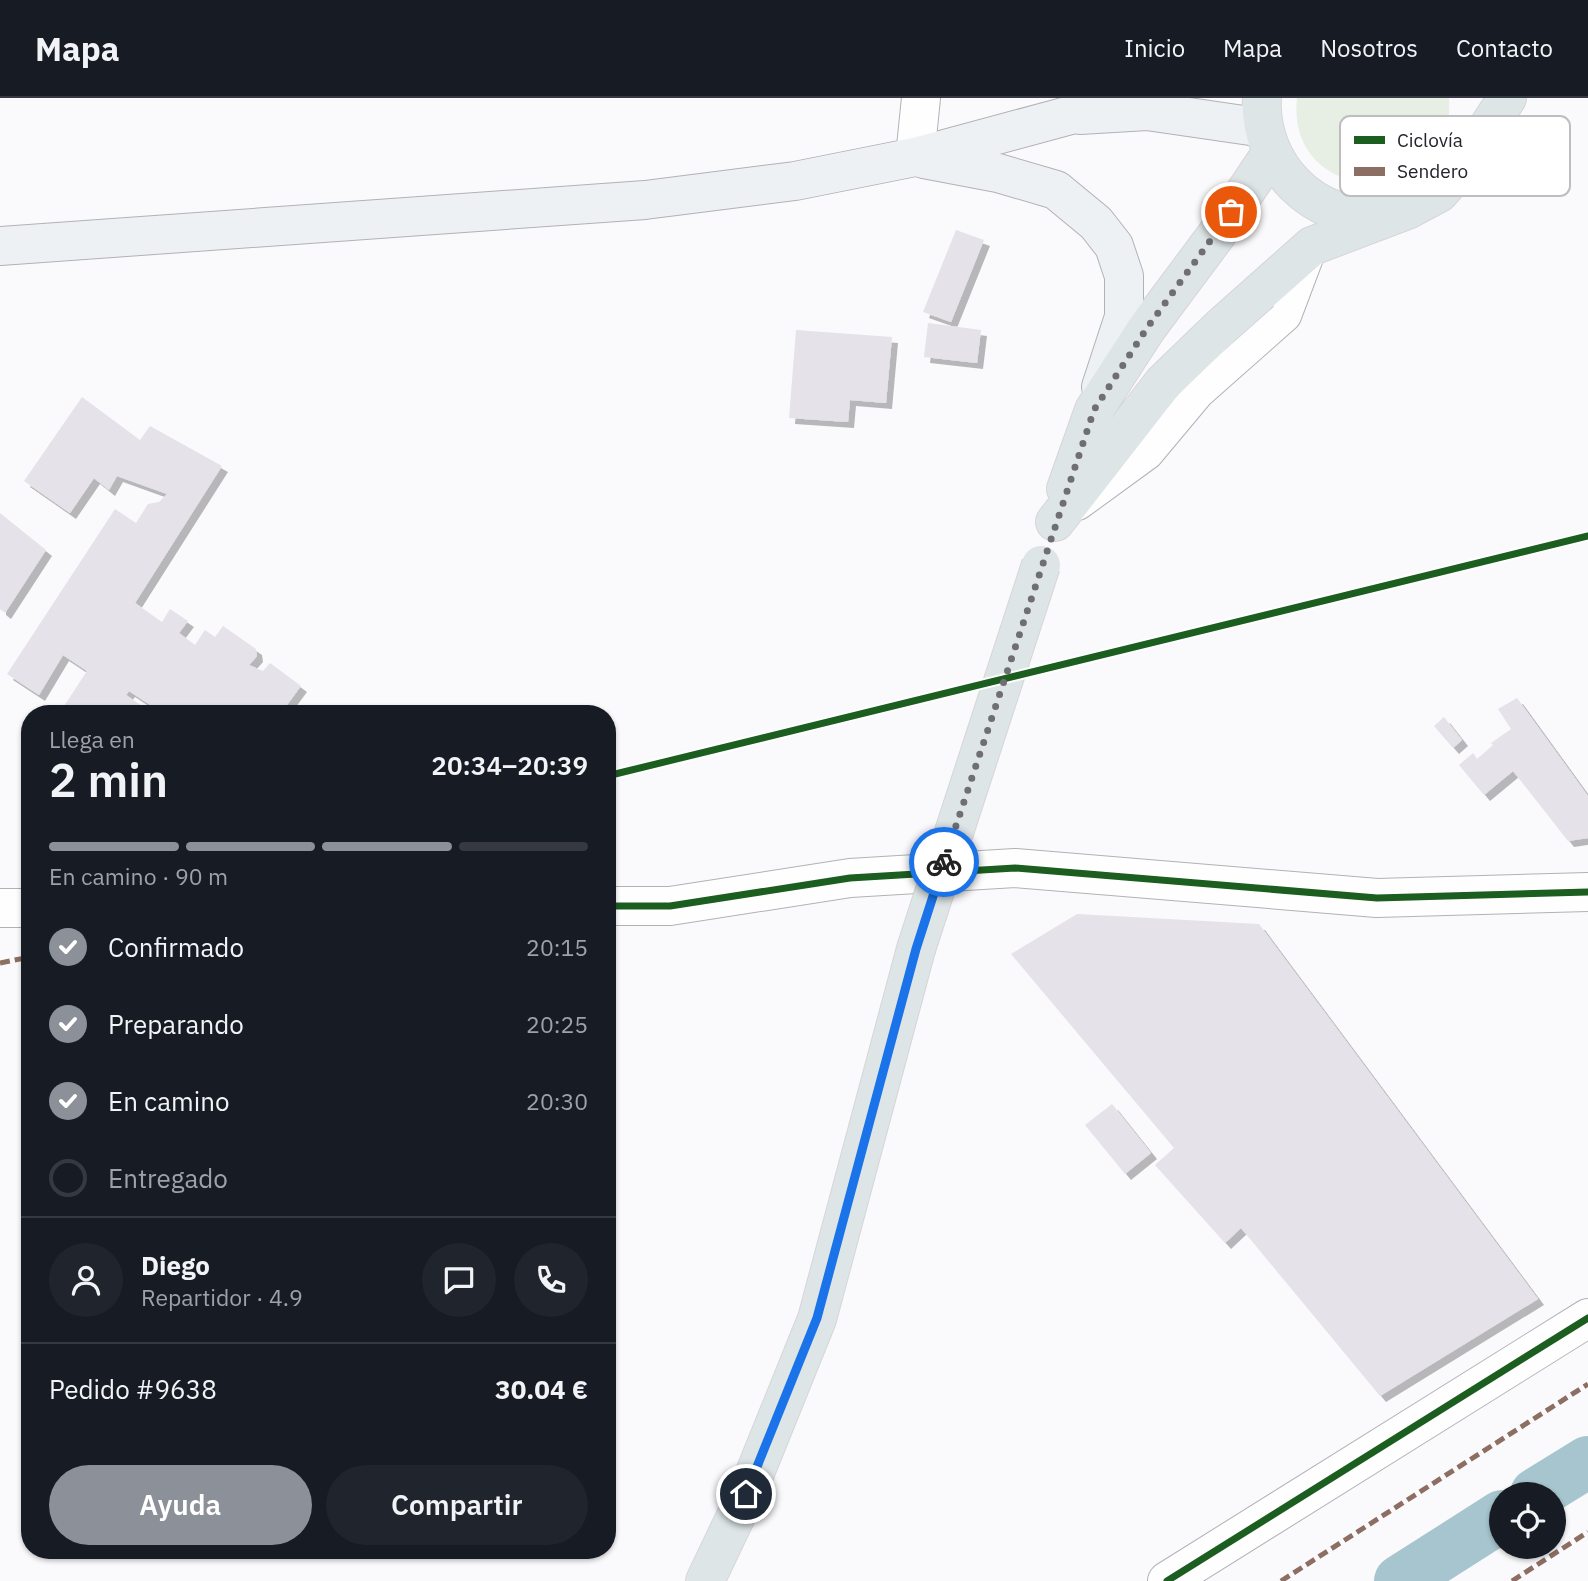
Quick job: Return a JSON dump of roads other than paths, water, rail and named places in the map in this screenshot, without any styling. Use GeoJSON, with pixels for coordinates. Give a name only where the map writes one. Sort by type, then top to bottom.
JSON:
{"type":"FeatureCollection","features":[{"type":"Feature","properties":{"kind":"main road"},"geometry":{"type":"LineString","coordinates":[[0,246],[645,200],[795,181],[915,157],[1071,115],[1110,98]]}},
{"type":"Feature","properties":{"kind":"main road"},"geometry":{"type":"LineString","coordinates":[[1480,98],[1481,116]]}},
{"type":"Feature","properties":{"kind":"main road"},"geometry":{"type":"LineString","coordinates":[[1495,116],[1507,98]]}},
{"type":"Feature","properties":{"kind":"main road"},"geometry":{"type":"LineString","coordinates":[[1071,115],[1147,111],[1266,126]]}},
{"type":"Feature","properties":{"kind":"main road"},"geometry":{"type":"LineString","coordinates":[[1094,410],[1147,328],[1217,234],[1266,126]]}},
{"type":"Feature","properties":{"kind":"main road"},"geometry":{"type":"LineString","coordinates":[[1266,126],[1289,179],[1314,200],[1359,216],[1391,214]]}},
{"type":"Feature","properties":{"kind":"main road"},"geometry":{"type":"LineString","coordinates":[[705,1581],[746,1494],[817,1318],[916,949],[1124,317],[1124,275],[1114,246],[1096,223],[1056,190],[998,173],[915,157]]}},
{"type":"Feature","properties":{"kind":"main road"},"geometry":{"type":"LineString","coordinates":[[1055,522],[1163,383],[1312,246],[1416,206],[1434,196]]}},
{"type":"Feature","properties":{"kind":"street"},"geometry":{"type":"LineString","coordinates":[[915,157],[921,98]]}},
{"type":"Feature","properties":{"kind":"street"},"geometry":{"type":"LineString","coordinates":[[616,906],[670,906],[850,878],[1015,868],[1377,898],[1588,892]]}},
{"type":"Feature","properties":{"kind":"street"},"geometry":{"type":"LineString","coordinates":[[0,908],[21,908]]}},
{"type":"Feature","properties":{"kind":"street"},"geometry":{"type":"LineString","coordinates":[[1167,1581],[1588,1318]]}},
{"type":"Feature","properties":{"kind":"waterway"},"geometry":{"type":"LineString","coordinates":[[1556,1482],[1588,1462]]}},
{"type":"Feature","properties":{"kind":"waterway"},"geometry":{"type":"LineString","coordinates":[[1400,1581],[1489,1524]]}}]}
